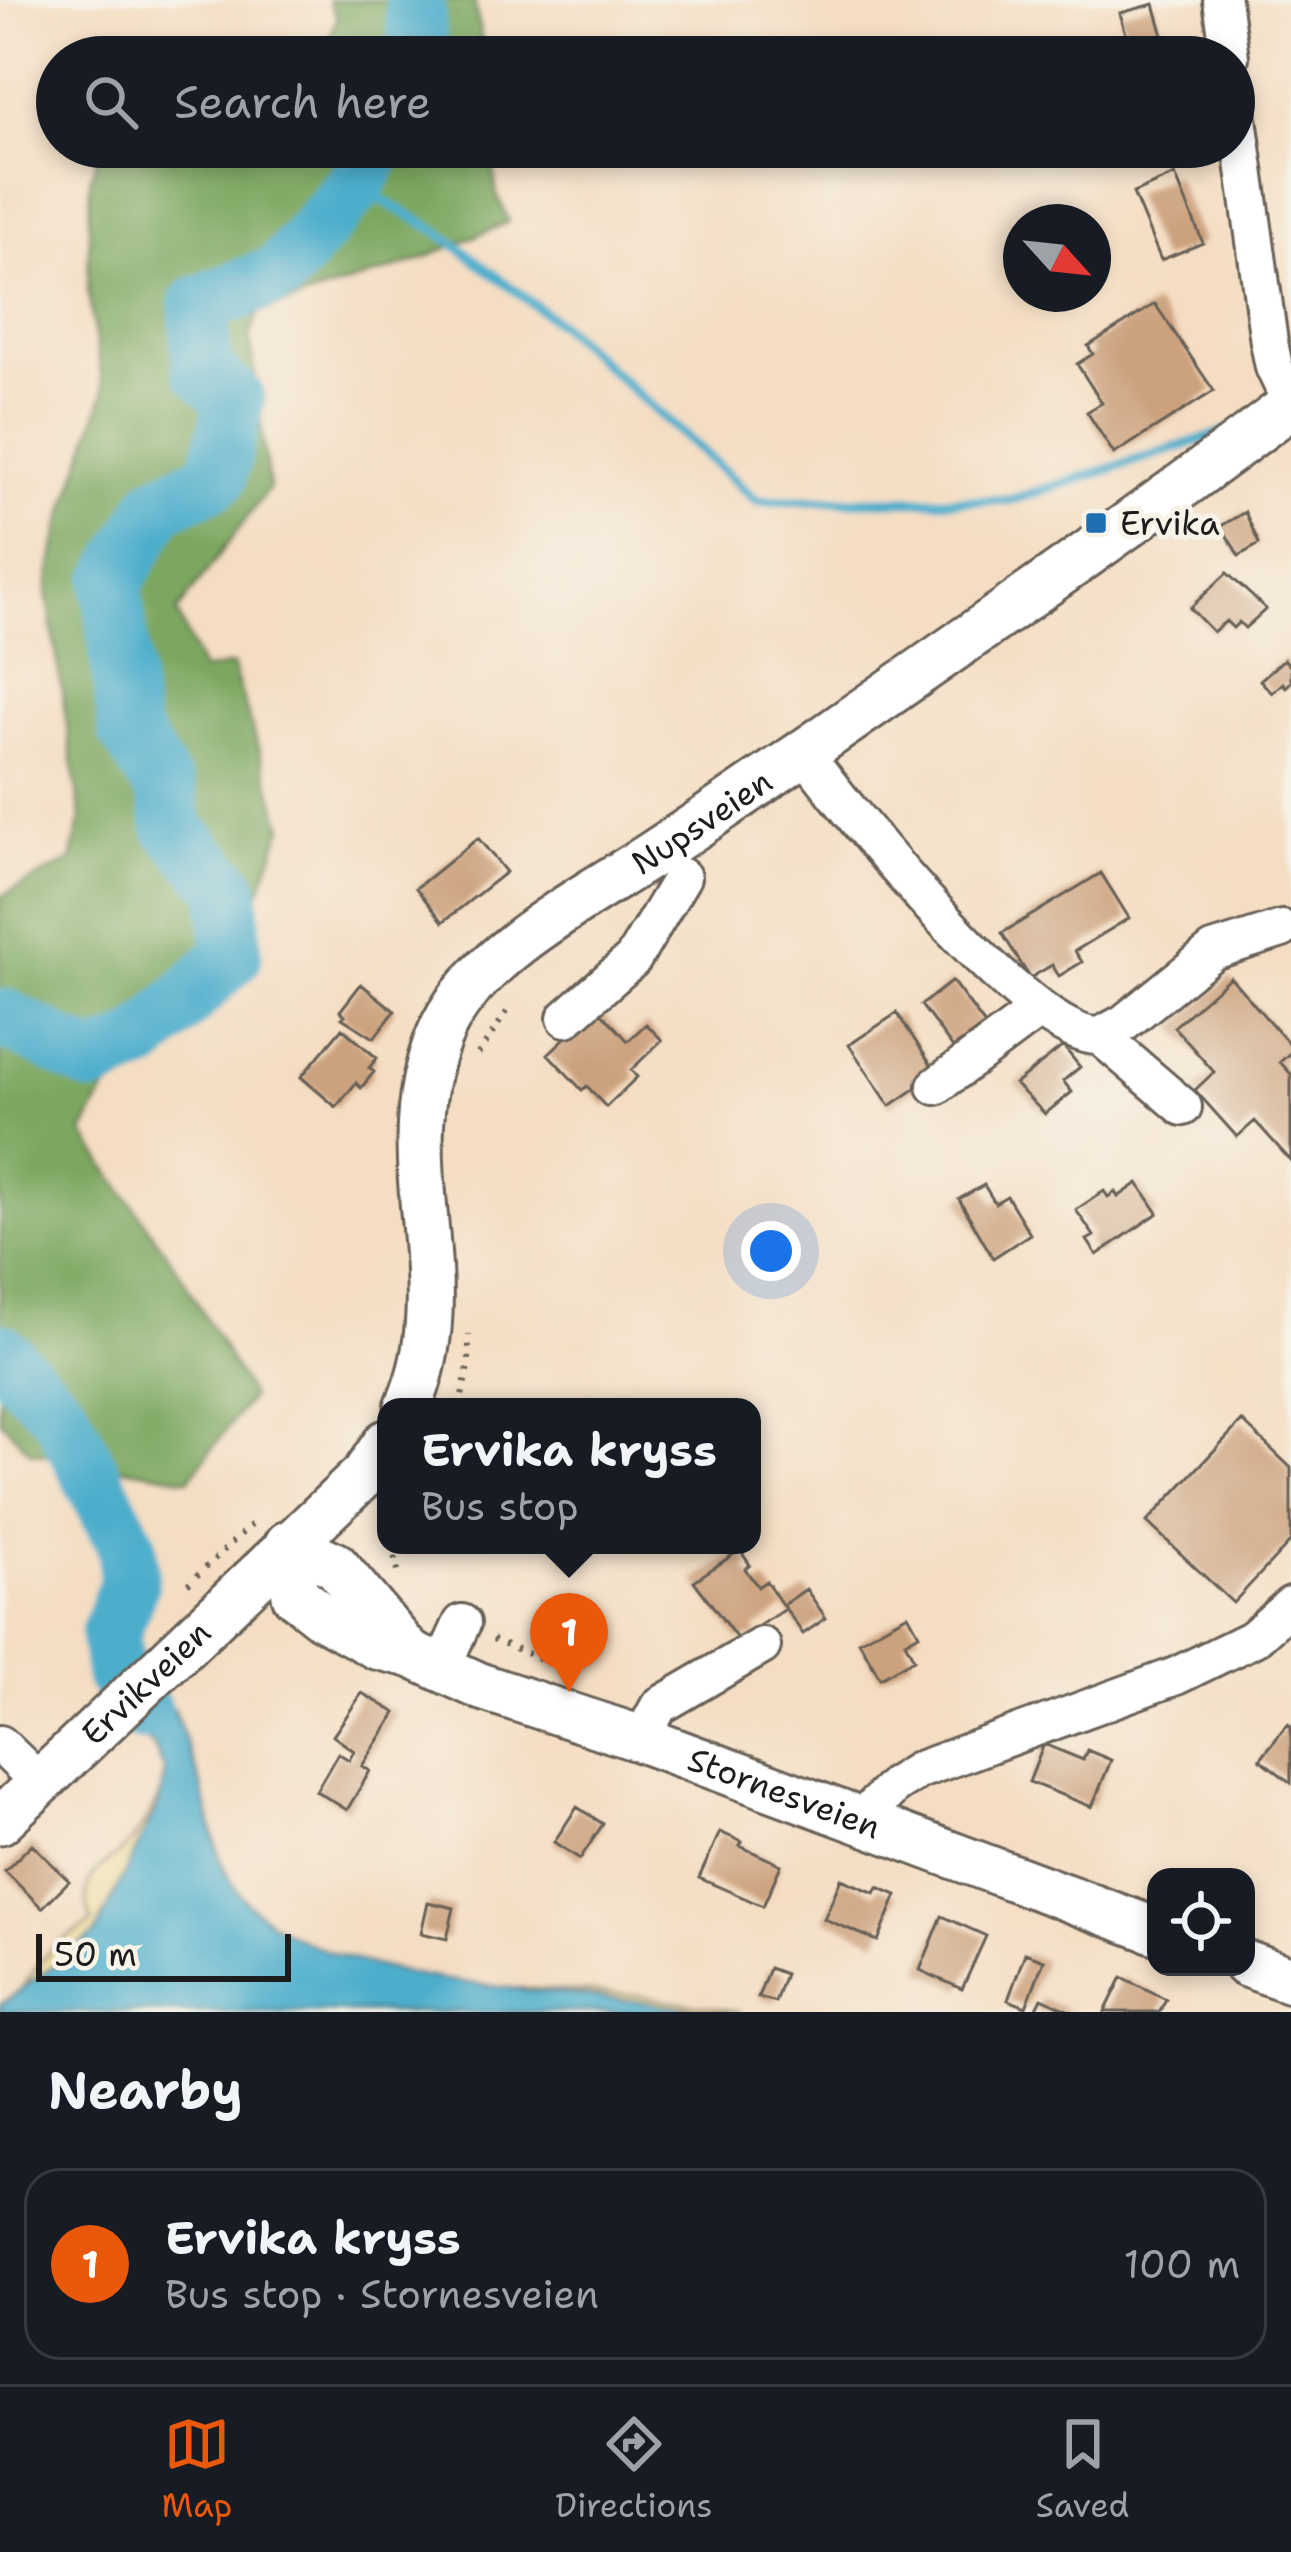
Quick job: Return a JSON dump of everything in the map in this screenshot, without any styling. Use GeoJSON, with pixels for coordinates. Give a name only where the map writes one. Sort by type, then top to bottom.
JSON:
{"type":"FeatureCollection","features":[{"type":"Feature","properties":{"kind":"main road","name":"Nupsveien"},"geometry":{"type":"LineString","coordinates":[[412,1398],[422,1372],[430,1324],[418,1128],[428,1065],[448,1018],[483,976],[524,940],[804,752],[1291,404]]}},
{"type":"Feature","properties":{"kind":"main road"},"geometry":{"type":"LineString","coordinates":[[288,1544],[365,1474],[377,1456]]}},
{"type":"Feature","properties":{"kind":"main road","name":"Ervikveien"},"geometry":{"type":"LineString","coordinates":[[0,1821],[288,1544]]}},
{"type":"Feature","properties":{"kind":"main road","name":"Stornesveien"},"geometry":{"type":"LineString","coordinates":[[288,1544],[335,1565],[425,1661],[482,1687],[641,1739],[1147,1928]]}},
{"type":"Feature","properties":{"kind":"main road"},"geometry":{"type":"LineString","coordinates":[[1255,1967],[1291,1980]]}},
{"type":"Feature","properties":{"kind":"street"},"geometry":{"type":"LineString","coordinates":[[1222,0],[1227,36]]}},
{"type":"Feature","properties":{"kind":"street"},"geometry":{"type":"LineString","coordinates":[[1245,168],[1274,368],[1291,404]]}},
{"type":"Feature","properties":{"kind":"street"},"geometry":{"type":"LineString","coordinates":[[804,752],[977,953],[1038,1010],[1077,1034],[1100,1036],[1124,1023],[1213,951],[1282,929]]}},
{"type":"Feature","properties":{"kind":"street"},"geometry":{"type":"LineString","coordinates":[[566,1018],[633,958],[682,877]]}},
{"type":"Feature","properties":{"kind":"street"},"geometry":{"type":"LineString","coordinates":[[936,1087],[1038,1010]]}},
{"type":"Feature","properties":{"kind":"street"},"geometry":{"type":"LineString","coordinates":[[1100,1036],[1183,1107]]}},
{"type":"Feature","properties":{"kind":"street"},"geometry":{"type":"LineString","coordinates":[[859,1821],[895,1785],[919,1770],[1113,1700],[1235,1649],[1291,1605]]}},
{"type":"Feature","properties":{"kind":"street"},"geometry":{"type":"LineString","coordinates":[[425,1661],[462,1623]]}},
{"type":"Feature","properties":{"kind":"street"},"geometry":{"type":"LineString","coordinates":[[641,1739],[659,1706],[762,1646]]}},
{"type":"Feature","properties":{"kind":"street"},"geometry":{"type":"LineString","coordinates":[[0,1744],[40,1783]]}},
{"type":"Feature","properties":{"kind":"path"},"geometry":{"type":"LineString","coordinates":[[470,1068],[521,995]]}},
{"type":"Feature","properties":{"kind":"path"},"geometry":{"type":"LineString","coordinates":[[462,1398],[469,1361],[469,1317]]}},
{"type":"Feature","properties":{"kind":"green space"},"geometry":{"type":"Polygon","coordinates":[[[328,0],[474,0],[481,36],[330,36],[337,18],[328,0]]]}},
{"type":"Feature","properties":{"kind":"green space"},"geometry":{"type":"Polygon","coordinates":[[[94,168],[494,168],[496,192],[509,222],[415,262],[258,313],[250,338],[269,488],[177,612],[202,671],[232,665],[283,827],[248,923],[135,1035],[83,1133],[180,1273],[251,1397],[189,1479],[31,1452],[0,1420],[0,897],[71,860],[81,818],[47,592],[58,533],[104,393],[88,292],[94,168]]]}},
{"type":"Feature","properties":{"kind":"sand"},"geometry":{"type":"Polygon","coordinates":[[[168,1783],[123,1922],[0,2012],[51,1950],[92,1922],[87,1904],[91,1879],[137,1835],[168,1783]]]}},
{"type":"Feature","properties":{"kind":"sand"},"geometry":{"type":"Polygon","coordinates":[[[518,1988],[635,1995],[741,2012],[584,2012],[508,2004],[518,1988]]]}},
{"type":"Feature","properties":{"kind":"water"},"geometry":{"type":"Polygon","coordinates":[[[155,1699],[174,1709],[223,1866],[255,1910],[305,1942],[369,1964],[440,1979],[706,2012],[0,2012],[0,2005],[95,1934],[159,1803],[165,1771],[153,1746],[132,1722],[155,1699]]]}},
{"type":"Feature","properties":{"kind":"building"},"geometry":{"type":"Polygon","coordinates":[[[1154,4],[1163,36],[1127,36],[1120,13],[1154,4]]]}},
{"type":"Feature","properties":{"kind":"building"},"geometry":{"type":"Polygon","coordinates":[[[1175,175],[1203,243],[1161,260],[1133,193],[1175,175]]]}},
{"type":"Feature","properties":{"kind":"building"},"geometry":{"type":"Polygon","coordinates":[[[1155,304],[1214,391],[1114,454],[1087,412],[1102,403],[1077,364],[1093,354],[1088,346],[1155,304]]]}},
{"type":"Feature","properties":{"kind":"building"},"geometry":{"type":"Polygon","coordinates":[[[1245,512],[1259,544],[1239,556],[1221,526],[1245,512]]]}},
{"type":"Feature","properties":{"kind":"building"},"geometry":{"type":"Polygon","coordinates":[[[1227,573],[1266,609],[1245,628],[1239,622],[1233,628],[1226,621],[1213,632],[1190,608],[1227,573]]]}},
{"type":"Feature","properties":{"kind":"building"},"geometry":{"type":"Polygon","coordinates":[[[1284,659],[1291,667],[1291,682],[1272,693],[1260,680],[1284,659]]]}},
{"type":"Feature","properties":{"kind":"building"},"geometry":{"type":"Polygon","coordinates":[[[478,838],[506,872],[443,922],[416,888],[478,838]]]}},
{"type":"Feature","properties":{"kind":"building"},"geometry":{"type":"Polygon","coordinates":[[[1101,873],[1129,918],[1075,951],[1082,962],[1059,976],[1052,965],[1030,978],[1002,933],[1101,873]]]}},
{"type":"Feature","properties":{"kind":"building"},"geometry":{"type":"Polygon","coordinates":[[[1230,977],[1291,1046],[1280,1062],[1291,1074],[1291,1161],[1255,1121],[1237,1137],[1195,1090],[1214,1072],[1174,1027],[1230,977]]]}},
{"type":"Feature","properties":{"kind":"building"},"geometry":{"type":"Polygon","coordinates":[[[952,981],[985,1025],[953,1048],[921,1005],[952,981]]]}},
{"type":"Feature","properties":{"kind":"building"},"geometry":{"type":"Polygon","coordinates":[[[361,984],[395,1011],[374,1038],[342,1018],[345,1015],[340,1011],[361,984]]]}},
{"type":"Feature","properties":{"kind":"building"},"geometry":{"type":"Polygon","coordinates":[[[597,1008],[628,1041],[646,1024],[662,1040],[631,1070],[637,1077],[606,1107],[587,1086],[582,1090],[548,1054],[597,1008]]]}},
{"type":"Feature","properties":{"kind":"building"},"geometry":{"type":"Polygon","coordinates":[[[897,1013],[937,1074],[890,1106],[849,1045],[897,1013]]]}},
{"type":"Feature","properties":{"kind":"building"},"geometry":{"type":"Polygon","coordinates":[[[342,1028],[377,1058],[369,1068],[374,1072],[361,1088],[356,1083],[336,1107],[301,1077],[342,1028]]]}},
{"type":"Feature","properties":{"kind":"building"},"geometry":{"type":"Polygon","coordinates":[[[1063,1046],[1080,1067],[1063,1081],[1072,1092],[1045,1114],[1015,1084],[1063,1046]]]}},
{"type":"Feature","properties":{"kind":"building"},"geometry":{"type":"Polygon","coordinates":[[[1138,1183],[1158,1213],[1097,1255],[1087,1240],[1094,1236],[1076,1210],[1104,1191],[1108,1197],[1115,1192],[1118,1197],[1138,1183]]]}},
{"type":"Feature","properties":{"kind":"building"},"geometry":{"type":"Polygon","coordinates":[[[984,1185],[995,1203],[1007,1196],[1030,1234],[993,1258],[959,1199],[984,1185]]]}},
{"type":"Feature","properties":{"kind":"building"},"geometry":{"type":"Polygon","coordinates":[[[1242,1421],[1291,1468],[1291,1541],[1233,1603],[1147,1522],[1242,1421]]]}},
{"type":"Feature","properties":{"kind":"building"},"geometry":{"type":"Polygon","coordinates":[[[734,1554],[743,1554],[750,1565],[745,1569],[758,1587],[766,1581],[785,1609],[754,1629],[758,1635],[738,1640],[694,1581],[734,1554]]]}},
{"type":"Feature","properties":{"kind":"building"},"geometry":{"type":"Polygon","coordinates":[[[806,1589],[826,1618],[803,1634],[783,1605],[806,1589]]]}},
{"type":"Feature","properties":{"kind":"building"},"geometry":{"type":"Polygon","coordinates":[[[908,1614],[919,1634],[905,1642],[914,1659],[880,1678],[859,1641],[908,1614]]]}},
{"type":"Feature","properties":{"kind":"building"},"geometry":{"type":"Polygon","coordinates":[[[362,1693],[396,1713],[362,1766],[370,1771],[347,1810],[316,1791],[338,1753],[349,1760],[354,1751],[333,1736],[362,1693]]]}},
{"type":"Feature","properties":{"kind":"building"},"geometry":{"type":"Polygon","coordinates":[[[1291,1726],[1291,1783],[1260,1759],[1291,1726]]]}},
{"type":"Feature","properties":{"kind":"building"},"geometry":{"type":"Polygon","coordinates":[[[1044,1744],[1083,1760],[1087,1750],[1111,1760],[1092,1807],[1029,1782],[1044,1744]]]}},
{"type":"Feature","properties":{"kind":"building"},"geometry":{"type":"Polygon","coordinates":[[[577,1807],[603,1824],[580,1859],[554,1842],[577,1807]]]}},
{"type":"Feature","properties":{"kind":"building"},"geometry":{"type":"Polygon","coordinates":[[[720,1832],[781,1865],[763,1906],[699,1878],[720,1832]]]}},
{"type":"Feature","properties":{"kind":"building"},"geometry":{"type":"Polygon","coordinates":[[[32,1844],[69,1881],[42,1908],[5,1871],[32,1844]]]}},
{"type":"Feature","properties":{"kind":"building"},"geometry":{"type":"Polygon","coordinates":[[[841,1879],[875,1893],[878,1887],[897,1895],[878,1941],[824,1919],[841,1879]]]}},
{"type":"Feature","properties":{"kind":"building"},"geometry":{"type":"Polygon","coordinates":[[[428,1902],[454,1908],[447,1939],[421,1933],[428,1902]]]}},
{"type":"Feature","properties":{"kind":"building"},"geometry":{"type":"Polygon","coordinates":[[[942,1916],[986,1936],[962,1989],[920,1970],[942,1916]]]}},
{"type":"Feature","properties":{"kind":"building"},"geometry":{"type":"Polygon","coordinates":[[[1025,1953],[1044,1960],[1026,2007],[1008,2000],[1025,1953]]]}},
{"type":"Feature","properties":{"kind":"building"},"geometry":{"type":"Polygon","coordinates":[[[769,1968],[785,1974],[775,2002],[758,1997],[769,1968]]]}},
{"type":"Feature","properties":{"kind":"building"},"geometry":{"type":"Polygon","coordinates":[[[1122,1977],[1166,1999],[1159,2012],[1105,2012],[1122,1977]]]}},
{"type":"Feature","properties":{"kind":"building"},"geometry":{"type":"Polygon","coordinates":[[[1042,1998],[1072,2012],[1035,2012],[1042,1998]]]}},
{"type":"Feature","properties":{"kind":"waterway"},"geometry":{"type":"LineString","coordinates":[[415,0],[417,36]]}},
{"type":"Feature","properties":{"kind":"waterway"},"geometry":{"type":"LineString","coordinates":[[0,1022],[6,1019],[93,1063],[142,1042],[232,956],[229,889],[173,827],[167,793],[128,730],[112,585],[159,504],[217,478],[235,399],[202,369],[199,305],[280,274],[364,168]]}},
{"type":"Feature","properties":{"kind":"waterway"},"geometry":{"type":"LineString","coordinates":[[355,185],[436,230],[559,324],[757,501],[1011,500],[1225,432]]}},
{"type":"Feature","properties":{"kind":"waterway"},"geometry":{"type":"LineString","coordinates":[[0,1352],[61,1415],[127,1546],[129,1583],[110,1635],[115,1673],[142,1711]]}},
{"type":"Feature","properties":{"kind":"place","name":"Ervika"},"geometry":{"type":"Point","coordinates":[1096,523]}},
{"type":"Feature","properties":{"kind":"place","name":"Ervika kryss"},"geometry":{"type":"Point","coordinates":[569,1692]}}]}
